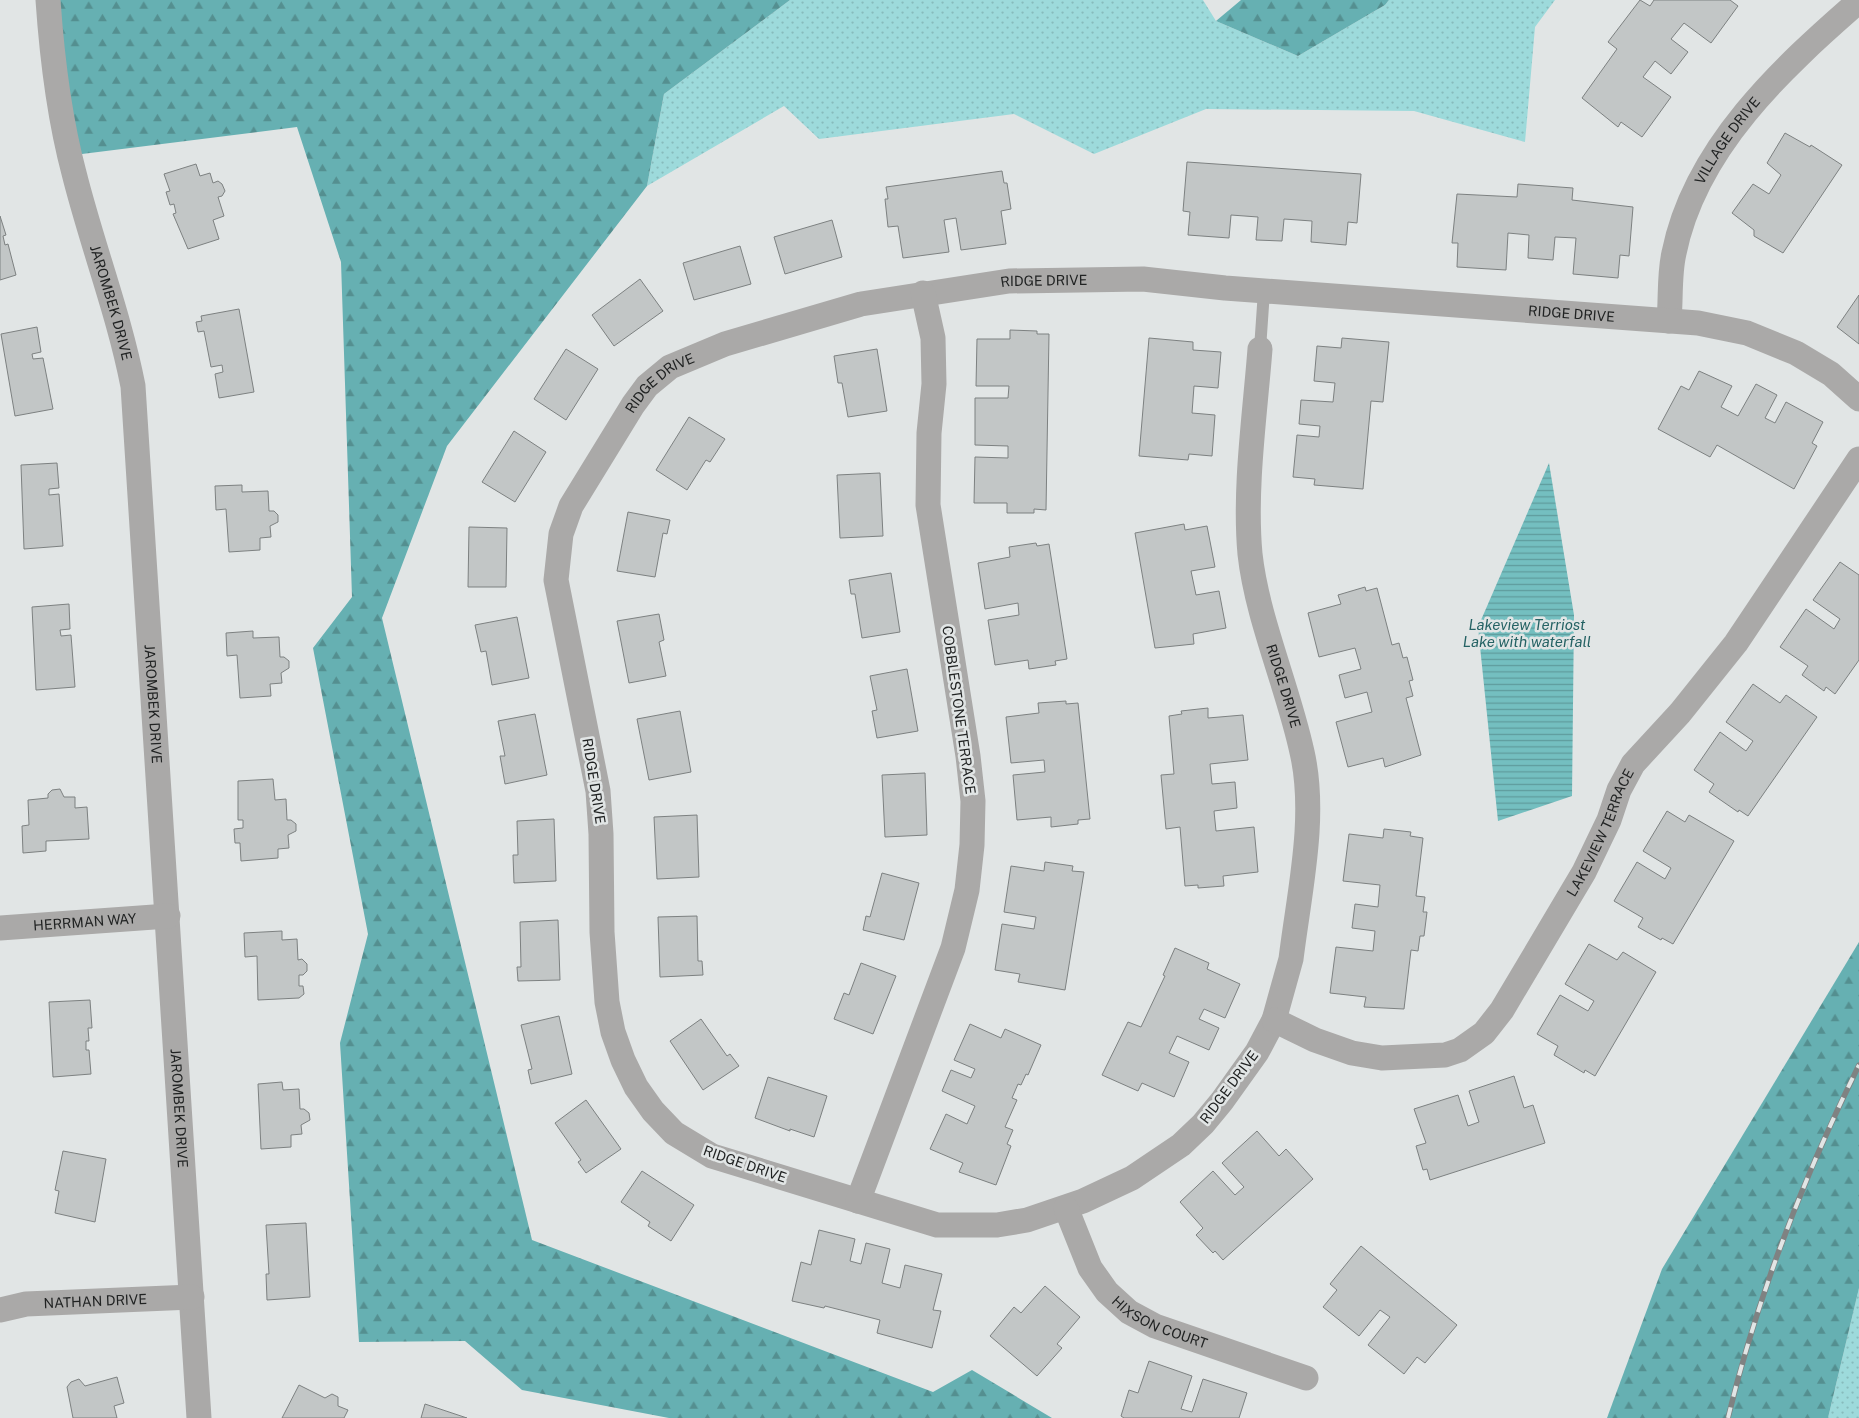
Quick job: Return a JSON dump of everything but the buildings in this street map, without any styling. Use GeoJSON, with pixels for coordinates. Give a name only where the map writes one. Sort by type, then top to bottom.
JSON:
{"type":"FeatureCollection","features":[{"type":"Feature","properties":{"kind":"street","name":"JAROMBEK DRIVE"},"geometry":{"type":"LineString","coordinates":[[48,0],[50,40],[61,114],[73,172],[102,277],[124,342],[133,386],[199,1418]]}},
{"type":"Feature","properties":{"kind":"street","name":"VILLAGE DRIVE"},"geometry":{"type":"LineString","coordinates":[[1670,321],[1674,253],[1687,210],[1706,170],[1731,133],[1768,86],[1799,53],[1859,1]]}},
{"type":"Feature","properties":{"kind":"street","name":"RIDGE DRIVE"},"geometry":{"type":"LineString","coordinates":[[1260,349],[1248,509],[1250,554],[1255,583],[1302,752],[1308,797],[1291,959],[1274,1020],[1257,1052],[1222,1101],[1181,1144],[1132,1178],[1066,1208],[1026,1220],[967,1227],[937,1225],[712,1156],[686,1142],[653,1112],[636,1086],[623,1060],[613,1032],[607,1002],[602,932],[602,834],[598,790],[556,580],[561,534],[571,506],[647,386],[670,367],[725,344],[862,304],[1009,281],[1143,279],[1264,291],[1698,323],[1747,333],[1796,354],[1831,374],[1859,399]]}},
{"type":"Feature","properties":{"kind":"street","name":"COBBLESTONE TERRACE"},"geometry":{"type":"LineString","coordinates":[[858,1201],[953,948],[967,890],[972,846],[972,801],[968,756],[928,505],[929,433],[934,384],[933,338],[923,293]]}},
{"type":"Feature","properties":{"kind":"street","name":"LAKEVIEW TERRACE"},"geometry":{"type":"LineString","coordinates":[[1274,1020],[1315,1040],[1352,1053],[1382,1058],[1446,1055],[1460,1050],[1484,1033],[1502,1010],[1584,872],[1609,820],[1619,790],[1633,764],[1680,713],[1736,643],[1859,459]]}},
{"type":"Feature","properties":{"kind":"street","name":"HERRMAN WAY"},"geometry":{"type":"LineString","coordinates":[[0,928],[168,916]]}},
{"type":"Feature","properties":{"kind":"street","name":"HIXSON COURT"},"geometry":{"type":"LineString","coordinates":[[1066,1208],[1090,1268],[1107,1292],[1129,1312],[1155,1326],[1306,1378]]}},
{"type":"Feature","properties":{"kind":"street","name":"NATHAN DRIVE"},"geometry":{"type":"LineString","coordinates":[[0,1310],[26,1304],[192,1297]]}},
{"type":"Feature","properties":{"kind":"lane","name":"RIDGE DRIVE"},"geometry":{"type":"LineString","coordinates":[[1260,349],[1264,291]]}},
{"type":"Feature","properties":{"kind":"shaded area"},"geometry":{"type":"Polygon","coordinates":[[[790,0],[1203,0],[1216,21],[1298,56],[1385,5],[1389,0],[1555,0],[1535,27],[1525,142],[1414,111],[1206,109],[1094,154],[1014,114],[819,139],[784,106],[647,186],[664,94],[790,0]]]}},
{"type":"Feature","properties":{"kind":"shaded area"},"geometry":{"type":"Polygon","coordinates":[[[1859,1288],[1859,1418],[1828,1418],[1859,1288]]]}},
{"type":"Feature","properties":{"kind":"green space"},"geometry":{"type":"Polygon","coordinates":[[[54,0],[790,0],[664,94],[647,186],[447,446],[382,618],[532,1240],[933,1392],[972,1370],[1052,1418],[669,1418],[522,1390],[465,1341],[359,1342],[340,1043],[368,934],[313,648],[352,597],[341,262],[297,127],[66,156],[54,0]]]}},
{"type":"Feature","properties":{"kind":"green space"},"geometry":{"type":"Polygon","coordinates":[[[1241,0],[1389,0],[1385,5],[1298,56],[1216,21],[1241,0]]]}},
{"type":"Feature","properties":{"kind":"green space"},"geometry":{"type":"Polygon","coordinates":[[[1859,942],[1859,1288],[1828,1418],[1607,1418],[1662,1269],[1859,942]]]}},
{"type":"Feature","properties":{"kind":"water","name":"Lakeview Terriost Lake with waterfall"},"geometry":{"type":"Polygon","coordinates":[[[1549,463],[1574,615],[1572,796],[1498,821],[1478,627],[1549,463]]]}},
{"type":"Feature","properties":{"kind":"railway"},"geometry":{"type":"LineString","coordinates":[[1728,1418],[1753,1328],[1784,1238],[1819,1150],[1859,1065]]}}]}
